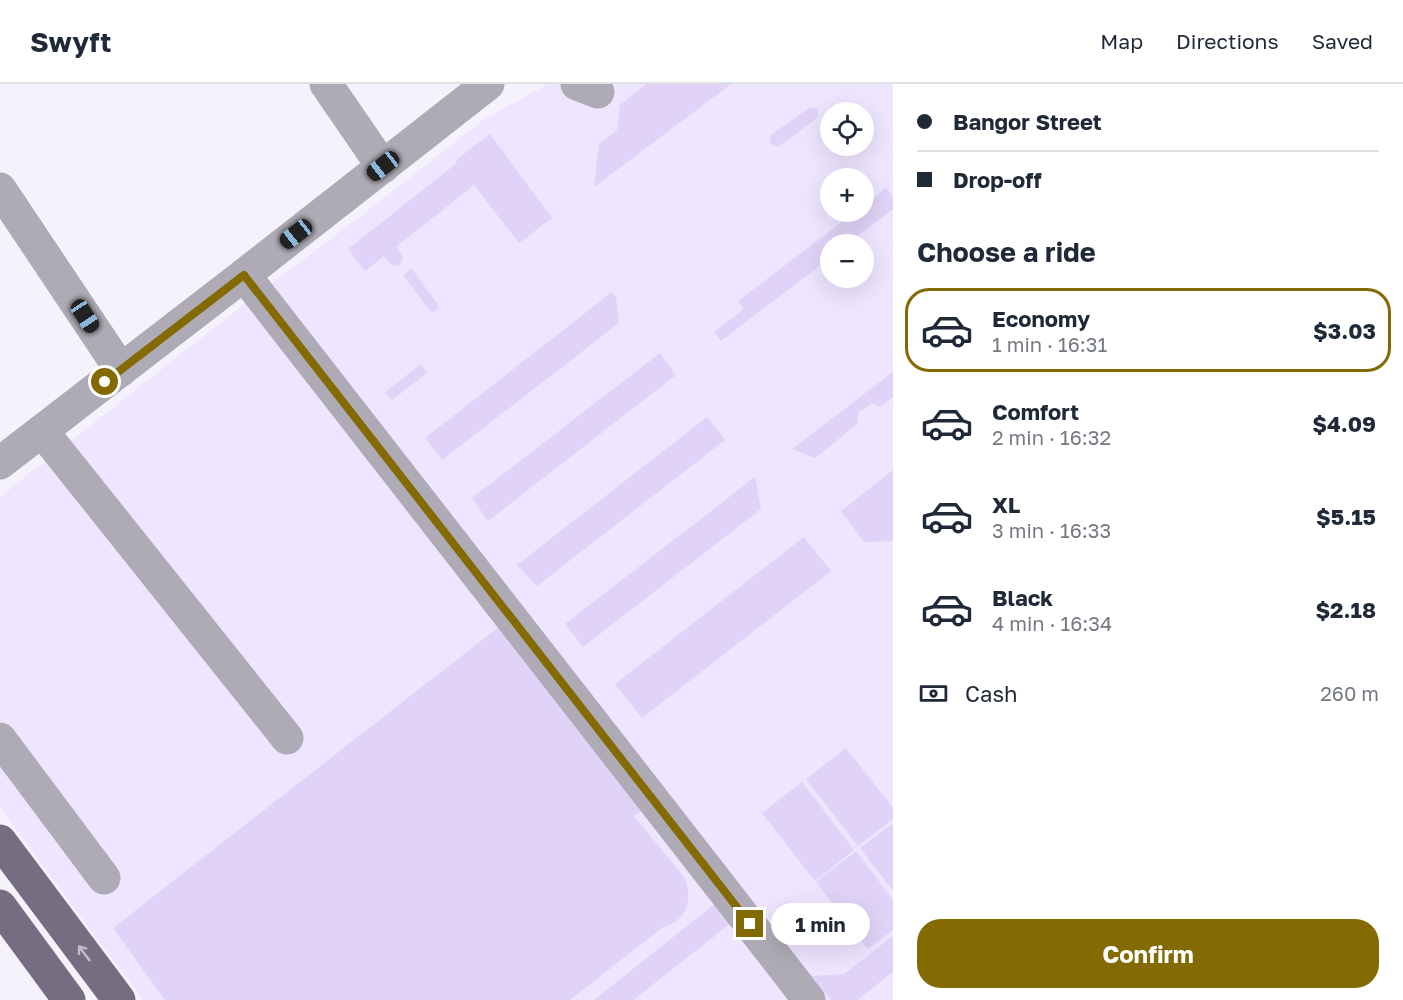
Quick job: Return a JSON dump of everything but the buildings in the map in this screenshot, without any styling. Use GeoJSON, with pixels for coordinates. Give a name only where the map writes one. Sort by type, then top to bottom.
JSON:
{"type":"FeatureCollection","features":[{"type":"Feature","properties":{"kind":"main road"},"geometry":{"type":"LineString","coordinates":[[0,841],[119,1000]]}},
{"type":"Feature","properties":{"kind":"main road"},"geometry":{"type":"LineString","coordinates":[[0,906],[69,1000]]}},
{"type":"Feature","properties":{"kind":"street"},"geometry":{"type":"LineString","coordinates":[[326,84],[383,166]]}},
{"type":"Feature","properties":{"kind":"street"},"geometry":{"type":"LineString","coordinates":[[0,463],[488,84]]}},
{"type":"Feature","properties":{"kind":"street"},"geometry":{"type":"LineString","coordinates":[[0,189],[121,370]]}},
{"type":"Feature","properties":{"kind":"street"},"geometry":{"type":"LineString","coordinates":[[244,275],[809,1000]]}},
{"type":"Feature","properties":{"kind":"street"},"geometry":{"type":"LineString","coordinates":[[42,430],[287,738]]}},
{"type":"Feature","properties":{"kind":"street"},"geometry":{"type":"LineString","coordinates":[[0,739],[104,878]]}},
{"type":"Feature","properties":{"kind":"shaded area"},"geometry":{"type":"Polygon","coordinates":[[[548,84],[893,84],[893,1000],[144,1000],[0,807],[0,497],[247,302],[483,120],[548,84]]]}},
{"type":"Feature","properties":{"kind":"shaded area"},"geometry":{"type":"Polygon","coordinates":[[[646,84],[731,84],[594,187],[599,144],[617,130],[620,105],[646,84]]]}},
{"type":"Feature","properties":{"kind":"shaded area"},"geometry":{"type":"Polygon","coordinates":[[[810,107],[818,109],[817,118],[778,147],[771,144],[770,136],[810,107]]]}},
{"type":"Feature","properties":{"kind":"shaded area"},"geometry":{"type":"Polygon","coordinates":[[[490,134],[552,218],[519,243],[474,185],[396,247],[403,257],[400,265],[392,266],[384,256],[365,271],[348,249],[490,134]]]}},
{"type":"Feature","properties":{"kind":"shaded area"},"geometry":{"type":"Polygon","coordinates":[[[886,188],[893,197],[893,209],[860,234],[826,234],[842,222],[874,222],[874,197],[886,188]]]}},
{"type":"Feature","properties":{"kind":"shaded area"},"geometry":{"type":"Polygon","coordinates":[[[820,239],[820,265],[721,341],[714,332],[744,309],[738,301],[820,239]]]}},
{"type":"Feature","properties":{"kind":"shaded area"},"geometry":{"type":"Polygon","coordinates":[[[412,269],[439,306],[436,311],[431,312],[403,275],[412,269]]]}},
{"type":"Feature","properties":{"kind":"shaded area"},"geometry":{"type":"Polygon","coordinates":[[[612,292],[616,297],[619,323],[442,460],[425,438],[612,292]]]}},
{"type":"Feature","properties":{"kind":"shaded area"},"geometry":{"type":"Polygon","coordinates":[[[660,353],[676,375],[488,521],[472,498],[660,353]]]}},
{"type":"Feature","properties":{"kind":"shaded area"},"geometry":{"type":"Polygon","coordinates":[[[421,364],[427,373],[392,400],[385,392],[421,364]]]}},
{"type":"Feature","properties":{"kind":"shaded area"},"geometry":{"type":"Polygon","coordinates":[[[893,372],[893,397],[880,407],[872,403],[859,412],[857,424],[815,458],[792,449],[893,372]]]}},
{"type":"Feature","properties":{"kind":"shaded area"},"geometry":{"type":"Polygon","coordinates":[[[707,417],[725,440],[537,586],[517,565],[707,417]]]}},
{"type":"Feature","properties":{"kind":"shaded area"},"geometry":{"type":"Polygon","coordinates":[[[893,470],[893,541],[864,542],[841,511],[893,470]]]}},
{"type":"Feature","properties":{"kind":"shaded area"},"geometry":{"type":"Polygon","coordinates":[[[755,477],[761,509],[583,647],[565,624],[755,477]]]}},
{"type":"Feature","properties":{"kind":"shaded area"},"geometry":{"type":"Polygon","coordinates":[[[804,537],[831,571],[642,718],[615,684],[804,537]]]}},
{"type":"Feature","properties":{"kind":"shaded area"},"geometry":{"type":"Polygon","coordinates":[[[505,622],[649,806],[634,816],[684,877],[687,885],[686,908],[678,920],[663,927],[570,1000],[165,1000],[113,928],[505,622]]]}},
{"type":"Feature","properties":{"kind":"shaded area"},"geometry":{"type":"Polygon","coordinates":[[[846,748],[893,808],[893,819],[858,846],[806,779],[846,748]]]}},
{"type":"Feature","properties":{"kind":"shaded area"},"geometry":{"type":"Polygon","coordinates":[[[802,782],[854,850],[815,881],[762,813],[802,782]]]}},
{"type":"Feature","properties":{"kind":"shaded area"},"geometry":{"type":"Polygon","coordinates":[[[893,823],[893,891],[860,848],[893,823]]]}},
{"type":"Feature","properties":{"kind":"shaded area"},"geometry":{"type":"Polygon","coordinates":[[[856,851],[893,900],[893,930],[868,949],[816,882],[856,851]]]}},
{"type":"Feature","properties":{"kind":"shaded area"},"geometry":{"type":"Polygon","coordinates":[[[720,900],[735,920],[633,1000],[594,1000],[720,900]]]}},
{"type":"Feature","properties":{"kind":"shaded area"},"geometry":{"type":"Polygon","coordinates":[[[893,936],[893,972],[857,1000],[831,1000],[812,976],[844,974],[893,936]]]}},
{"type":"Feature","properties":{"kind":"route"},"geometry":{"type":"LineString","coordinates":[[105,382],[244,275],[750,924]]}}]}
